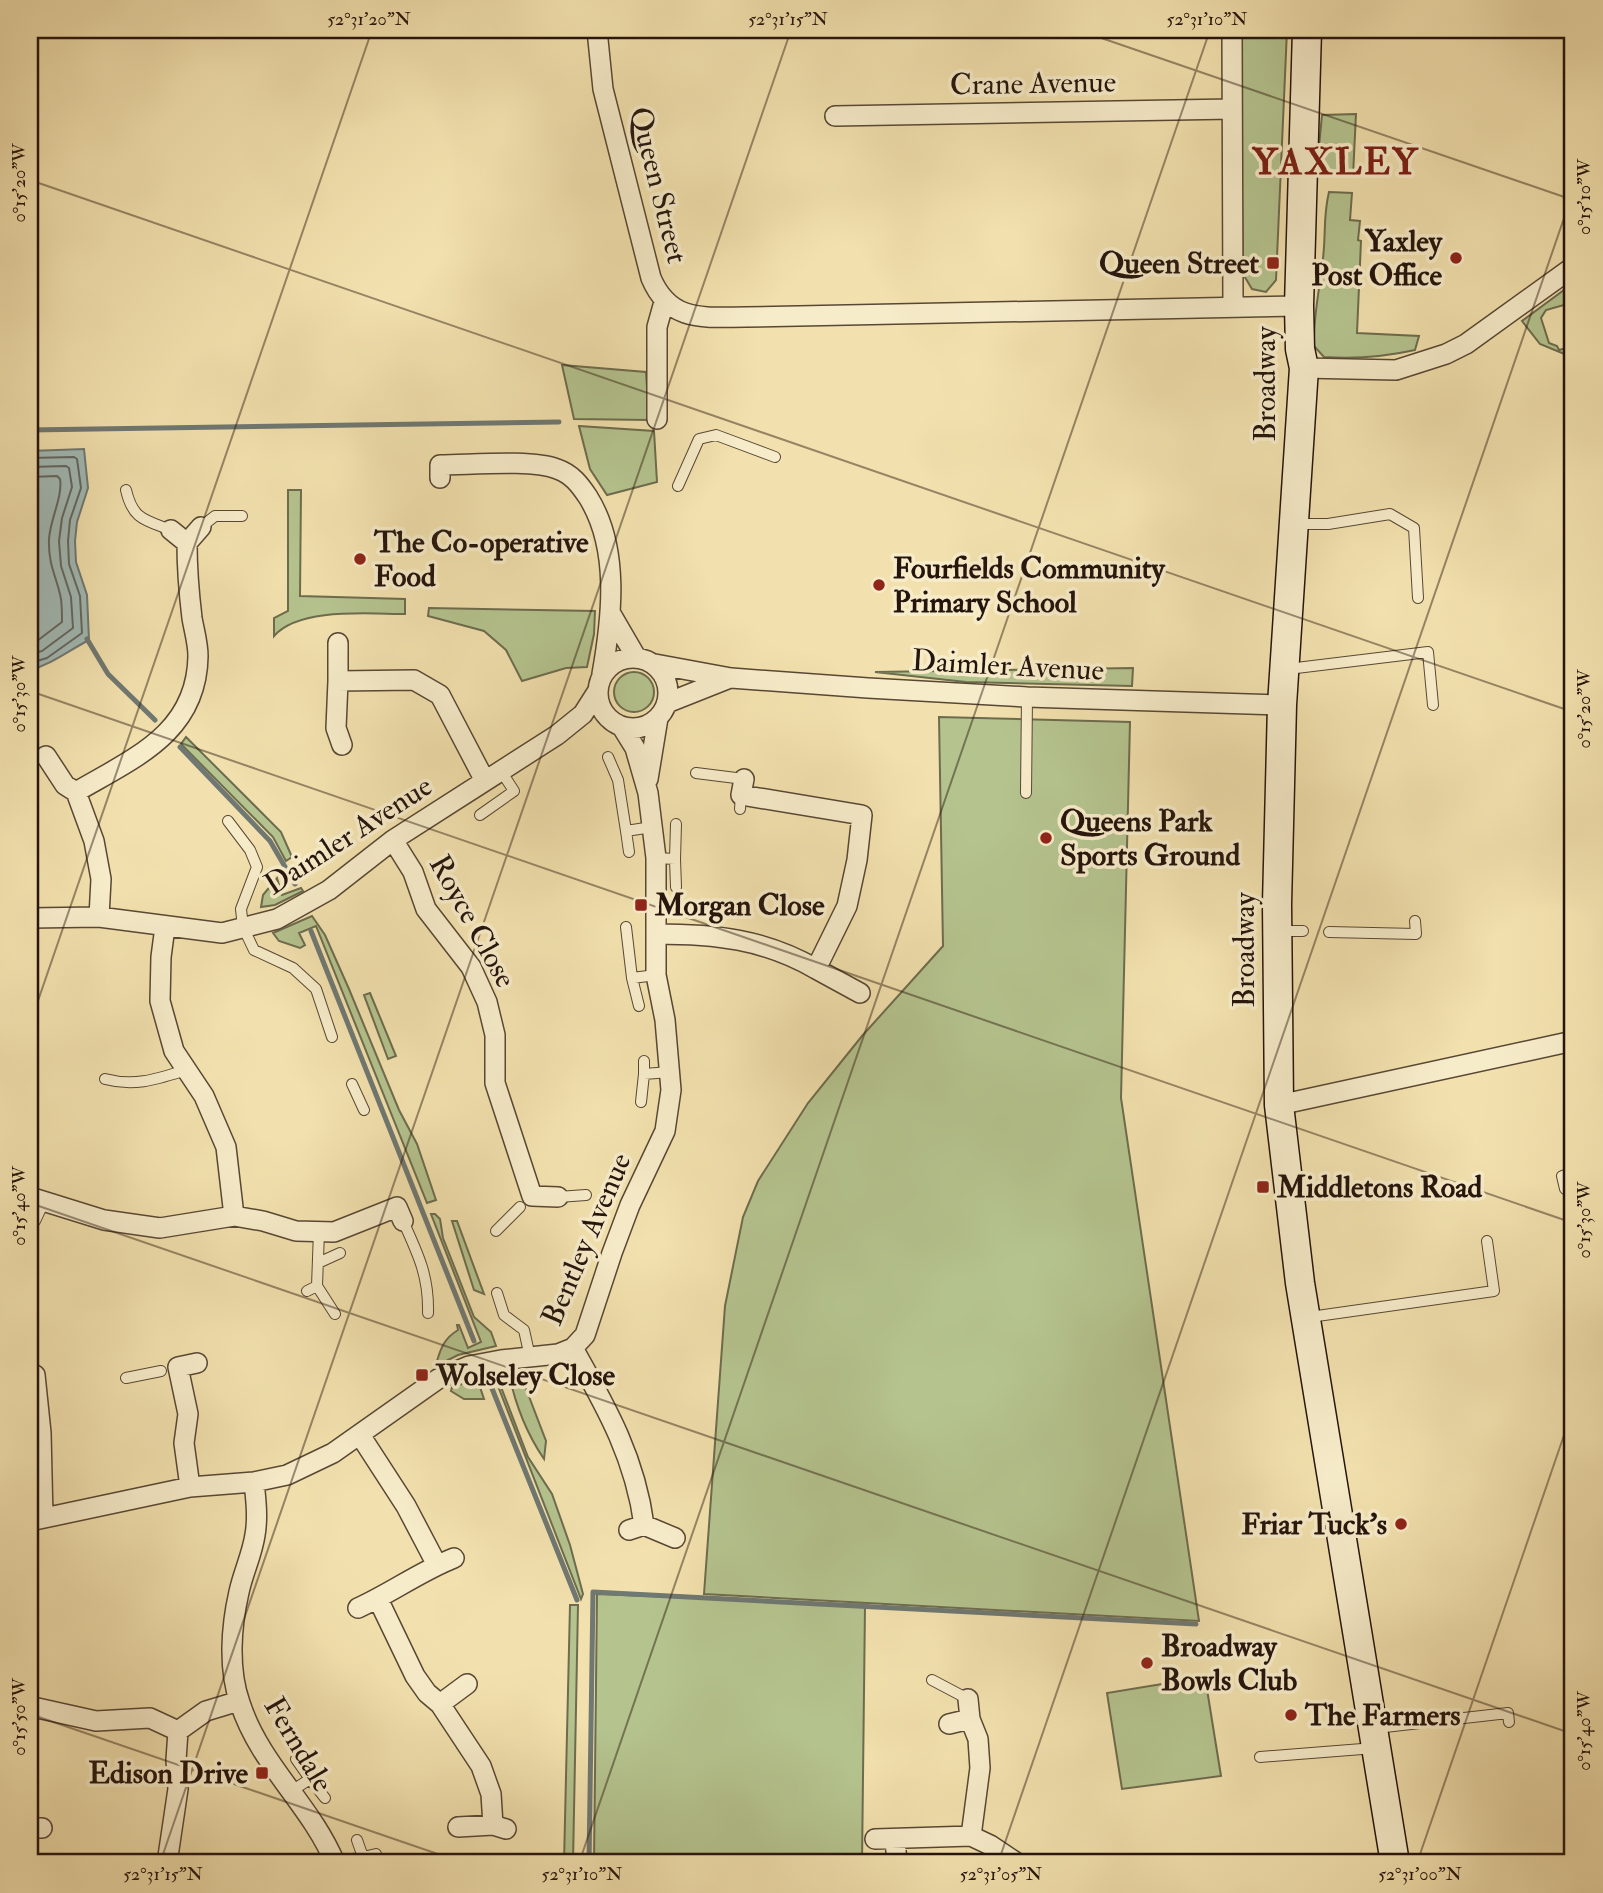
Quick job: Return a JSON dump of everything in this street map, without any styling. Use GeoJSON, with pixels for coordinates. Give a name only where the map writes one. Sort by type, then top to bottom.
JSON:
{"type":"FeatureCollection","features":[{"type":"Feature","properties":{"kind":"main road","name":"Broadway"},"geometry":{"type":"LineString","coordinates":[[1307,30],[1299,306],[1300,349],[1304,368],[1282,705],[1290,931],[1279,1105],[1306,1317],[1395,1863]]}},
{"type":"Feature","properties":{"kind":"street","name":"Queen Street"},"geometry":{"type":"LineString","coordinates":[[597,30],[603,89],[651,278],[664,302],[684,314],[706,317],[1299,306]]}},
{"type":"Feature","properties":{"kind":"street"},"geometry":{"type":"LineString","coordinates":[[1232,30],[1233,307]]}},
{"type":"Feature","properties":{"kind":"street","name":"Crane Avenue"},"geometry":{"type":"LineString","coordinates":[[835,116],[1231,109]]}},
{"type":"Feature","properties":{"kind":"street"},"geometry":{"type":"LineString","coordinates":[[1304,368],[1396,370],[1446,354],[1466,344],[1573,267]]}},
{"type":"Feature","properties":{"kind":"street"},"geometry":{"type":"LineString","coordinates":[[657,419],[657,327],[664,302]]}},
{"type":"Feature","properties":{"kind":"street"},"geometry":{"type":"LineString","coordinates":[[440,478],[440,465],[545,465],[567,473],[579,484],[596,511],[608,545],[610,613],[600,683],[599,704],[615,723],[641,728],[663,710],[669,691],[666,679],[655,664],[636,657],[615,661],[600,683]]}},
{"type":"Feature","properties":{"kind":"street"},"geometry":{"type":"LineString","coordinates":[[76,792],[148,750],[175,723],[189,704],[196,679],[198,653],[187,578],[187,543],[201,527]]}},
{"type":"Feature","properties":{"kind":"street"},"geometry":{"type":"LineString","coordinates":[[171,530],[187,543]]}},
{"type":"Feature","properties":{"kind":"street"},"geometry":{"type":"LineString","coordinates":[[610,613],[636,657]]}},
{"type":"Feature","properties":{"kind":"street"},"geometry":{"type":"LineString","coordinates":[[338,642],[336,728],[342,745]]}},
{"type":"Feature","properties":{"kind":"street","name":"Daimler Avenue"},"geometry":{"type":"LineString","coordinates":[[655,664],[731,678],[1027,697],[1282,705]]}},
{"type":"Feature","properties":{"kind":"street","name":"Daimler Avenue"},"geometry":{"type":"LineString","coordinates":[[663,710],[731,678]]}},
{"type":"Feature","properties":{"kind":"street"},"geometry":{"type":"LineString","coordinates":[[338,681],[414,681],[440,695],[493,776]]}},
{"type":"Feature","properties":{"kind":"street","name":"Daimler Avenue"},"geometry":{"type":"LineString","coordinates":[[30,918],[99,917],[222,933],[277,919],[329,890],[393,840],[556,735],[583,714],[600,683]]}},
{"type":"Feature","properties":{"kind":"street","name":"Bentley Avenue"},"geometry":{"type":"LineString","coordinates":[[647,787],[663,710]]}},
{"type":"Feature","properties":{"kind":"street","name":"Daimler Avenue"},"geometry":{"type":"LineString","coordinates":[[556,735],[615,723]]}},
{"type":"Feature","properties":{"kind":"street","name":"Bentley Avenue"},"geometry":{"type":"LineString","coordinates":[[36,1520],[190,1487],[254,1482],[288,1475],[312,1465],[360,1435],[438,1378],[469,1366],[558,1354],[573,1348],[585,1335],[630,1205],[664,1130],[671,1090],[665,1020],[656,975],[656,934],[665,858],[652,827],[647,787],[635,748],[615,723]]}},
{"type":"Feature","properties":{"kind":"street"},"geometry":{"type":"LineString","coordinates":[[46,756],[65,786],[76,792],[94,841],[100,879],[99,917]]}},
{"type":"Feature","properties":{"kind":"street"},"geometry":{"type":"LineString","coordinates":[[742,794],[862,815],[857,860],[847,906],[816,969]]}},
{"type":"Feature","properties":{"kind":"street","name":"Royce Close"},"geometry":{"type":"LineString","coordinates":[[393,840],[413,872],[426,908],[471,967],[487,1002],[495,1035],[495,1083],[526,1201]]}},
{"type":"Feature","properties":{"kind":"street"},"geometry":{"type":"LineString","coordinates":[[165,927],[160,1002],[174,1052],[204,1096],[226,1147],[234,1216]]}},
{"type":"Feature","properties":{"kind":"street"},"geometry":{"type":"LineString","coordinates":[[656,934],[706,934],[793,955],[860,993]]}},
{"type":"Feature","properties":{"kind":"street"},"geometry":{"type":"LineString","coordinates":[[1279,1105],[1573,1041]]}},
{"type":"Feature","properties":{"kind":"street"},"geometry":{"type":"LineString","coordinates":[[526,1201],[558,1197]]}},
{"type":"Feature","properties":{"kind":"street"},"geometry":{"type":"LineString","coordinates":[[37,1199],[104,1220],[160,1228],[234,1216],[296,1231],[334,1232],[397,1207],[403,1221]]}},
{"type":"Feature","properties":{"kind":"street"},"geometry":{"type":"LineString","coordinates":[[573,1348],[601,1397],[631,1463],[640,1496],[636,1527],[675,1538]]}},
{"type":"Feature","properties":{"kind":"street"},"geometry":{"type":"LineString","coordinates":[[179,1367],[188,1414],[184,1443],[190,1487]]}},
{"type":"Feature","properties":{"kind":"street"},"geometry":{"type":"LineString","coordinates":[[35,1375],[41,1433],[36,1520]]}},
{"type":"Feature","properties":{"kind":"street"},"geometry":{"type":"LineString","coordinates":[[358,1608],[446,1561],[360,1435]]}},
{"type":"Feature","properties":{"kind":"street","name":"Ferndale"},"geometry":{"type":"LineString","coordinates":[[254,1482],[257,1517],[255,1536],[239,1592],[232,1637],[233,1669],[239,1701],[254,1738],[319,1831],[334,1863]]}},
{"type":"Feature","properties":{"kind":"street"},"geometry":{"type":"LineString","coordinates":[[378,1599],[415,1676],[427,1693],[440,1704],[481,1766],[491,1794],[499,1827],[458,1827]]}},
{"type":"Feature","properties":{"kind":"street"},"geometry":{"type":"LineString","coordinates":[[440,1704],[467,1684]]}},
{"type":"Feature","properties":{"kind":"street"},"geometry":{"type":"LineString","coordinates":[[178,1731],[206,1711],[239,1701]]}},
{"type":"Feature","properties":{"kind":"street"},"geometry":{"type":"LineString","coordinates":[[30,1709],[33,1707],[96,1721],[150,1718],[178,1731]]}},
{"type":"Feature","properties":{"kind":"street"},"geometry":{"type":"LineString","coordinates":[[949,1724],[969,1709],[978,1739],[981,1768],[971,1836]]}},
{"type":"Feature","properties":{"kind":"street"},"geometry":{"type":"LineString","coordinates":[[167,1863],[177,1789],[178,1731]]}},
{"type":"Feature","properties":{"kind":"street"},"geometry":{"type":"LineString","coordinates":[[897,1863],[885,1839],[971,1836],[1017,1863]]}},
{"type":"Feature","properties":{"kind":"lane"},"geometry":{"type":"LineString","coordinates":[[678,486],[699,439],[716,435],[775,457]]}},
{"type":"Feature","properties":{"kind":"lane"},"geometry":{"type":"LineString","coordinates":[[125,490],[130,506],[143,519],[171,530]]}},
{"type":"Feature","properties":{"kind":"lane"},"geometry":{"type":"LineString","coordinates":[[1294,524],[1328,524],[1390,514],[1414,528],[1418,598]]}},
{"type":"Feature","properties":{"kind":"lane"},"geometry":{"type":"LineString","coordinates":[[201,527],[215,516],[242,516]]}},
{"type":"Feature","properties":{"kind":"lane"},"geometry":{"type":"LineString","coordinates":[[1284,669],[1427,652],[1433,705]]}},
{"type":"Feature","properties":{"kind":"lane"},"geometry":{"type":"LineString","coordinates":[[1026,793],[1027,697]]}},
{"type":"Feature","properties":{"kind":"lane"},"geometry":{"type":"LineString","coordinates":[[608,757],[618,780],[629,852]]}},
{"type":"Feature","properties":{"kind":"lane"},"geometry":{"type":"LineString","coordinates":[[696,773],[742,794]]}},
{"type":"Feature","properties":{"kind":"lane"},"geometry":{"type":"LineString","coordinates":[[480,815],[514,791],[493,776]]}},
{"type":"Feature","properties":{"kind":"lane"},"geometry":{"type":"LineString","coordinates":[[228,821],[250,850],[257,867],[241,909],[243,927],[254,950],[293,968],[316,989],[332,1037]]}},
{"type":"Feature","properties":{"kind":"lane"},"geometry":{"type":"LineString","coordinates":[[676,824],[665,858],[676,887]]}},
{"type":"Feature","properties":{"kind":"lane"},"geometry":{"type":"LineString","coordinates":[[626,831],[652,827]]}},
{"type":"Feature","properties":{"kind":"lane"},"geometry":{"type":"LineString","coordinates":[[1329,932],[1416,934],[1415,921]]}},
{"type":"Feature","properties":{"kind":"lane"},"geometry":{"type":"LineString","coordinates":[[626,927],[632,978],[639,1006]]}},
{"type":"Feature","properties":{"kind":"lane"},"geometry":{"type":"LineString","coordinates":[[632,978],[656,975]]}},
{"type":"Feature","properties":{"kind":"lane"},"geometry":{"type":"LineString","coordinates":[[641,1102],[644,1061]]}},
{"type":"Feature","properties":{"kind":"lane"},"geometry":{"type":"LineString","coordinates":[[105,1079],[124,1084],[156,1080],[186,1070]]}},
{"type":"Feature","properties":{"kind":"lane"},"geometry":{"type":"LineString","coordinates":[[644,1074],[670,1072]]}},
{"type":"Feature","properties":{"kind":"lane"},"geometry":{"type":"LineString","coordinates":[[352,1084],[364,1110]]}},
{"type":"Feature","properties":{"kind":"lane"},"geometry":{"type":"LineString","coordinates":[[1565,1189],[1563,1176],[1573,1174]]}},
{"type":"Feature","properties":{"kind":"lane"},"geometry":{"type":"LineString","coordinates":[[558,1197],[586,1195]]}},
{"type":"Feature","properties":{"kind":"lane"},"geometry":{"type":"LineString","coordinates":[[35,1221],[37,1199]]}},
{"type":"Feature","properties":{"kind":"lane"},"geometry":{"type":"LineString","coordinates":[[496,1231],[526,1201]]}},
{"type":"Feature","properties":{"kind":"lane"},"geometry":{"type":"LineString","coordinates":[[403,1221],[423,1266],[428,1291],[428,1313]]}},
{"type":"Feature","properties":{"kind":"lane"},"geometry":{"type":"LineString","coordinates":[[319,1231],[317,1286],[335,1314]]}},
{"type":"Feature","properties":{"kind":"lane"},"geometry":{"type":"LineString","coordinates":[[1306,1317],[1494,1291],[1487,1241]]}},
{"type":"Feature","properties":{"kind":"lane"},"geometry":{"type":"LineString","coordinates":[[318,1263],[340,1253]]}},
{"type":"Feature","properties":{"kind":"lane"},"geometry":{"type":"LineString","coordinates":[[307,1291],[317,1286]]}},
{"type":"Feature","properties":{"kind":"lane"},"geometry":{"type":"LineString","coordinates":[[497,1293],[504,1315],[524,1330],[530,1357]]}},
{"type":"Feature","properties":{"kind":"lane"},"geometry":{"type":"LineString","coordinates":[[127,1378],[179,1367]]}},
{"type":"Feature","properties":{"kind":"lane"},"geometry":{"type":"LineString","coordinates":[[932,1680],[969,1709]]}},
{"type":"Feature","properties":{"kind":"lane"},"geometry":{"type":"LineString","coordinates":[[1260,1757],[1508,1713],[1509,1722]]}},
{"type":"Feature","properties":{"kind":"lane"},"geometry":{"type":"LineString","coordinates":[[296,1759],[325,1798]]}},
{"type":"Feature","properties":{"kind":"lane"},"geometry":{"type":"LineString","coordinates":[[290,1792],[310,1779]]}},
{"type":"Feature","properties":{"kind":"lane"},"geometry":{"type":"LineString","coordinates":[[357,1840],[364,1860]]}},
{"type":"Feature","properties":{"kind":"lane"},"geometry":{"type":"LineString","coordinates":[[334,1863],[364,1860],[376,1854]]}},
{"type":"Feature","properties":{"kind":"green space"},"geometry":{"type":"Polygon","coordinates":[[[1240,30],[1287,30],[1276,280],[1266,292],[1252,289],[1243,274],[1240,30]]]}},
{"type":"Feature","properties":{"kind":"green space"},"geometry":{"type":"Polygon","coordinates":[[[1356,114],[1353,176],[1330,174],[1324,161],[1318,157],[1322,115],[1356,114]]]}},
{"type":"Feature","properties":{"kind":"green space"},"geometry":{"type":"Polygon","coordinates":[[[1329,192],[1352,193],[1350,220],[1360,221],[1357,333],[1419,336],[1415,350],[1381,356],[1336,358],[1324,357],[1314,346],[1329,192]]]}},
{"type":"Feature","properties":{"kind":"green space"},"geometry":{"type":"Polygon","coordinates":[[[1568,287],[1571,303],[1546,310],[1541,318],[1549,343],[1557,346],[1559,350],[1573,346],[1573,355],[1569,356],[1540,344],[1522,321],[1568,287]]]}},
{"type":"Feature","properties":{"kind":"green space"},"geometry":{"type":"Polygon","coordinates":[[[562,365],[646,372],[649,420],[574,419],[562,365]]]}},
{"type":"Feature","properties":{"kind":"green space"},"geometry":{"type":"Polygon","coordinates":[[[579,426],[654,431],[657,482],[607,495],[590,469],[579,426]]]}},
{"type":"Feature","properties":{"kind":"green space"},"geometry":{"type":"Polygon","coordinates":[[[288,490],[301,490],[300,596],[405,599],[405,614],[355,613],[317,616],[300,620],[274,636],[274,618],[288,611],[288,490]]]}},
{"type":"Feature","properties":{"kind":"green space"},"geometry":{"type":"Polygon","coordinates":[[[429,608],[595,611],[594,634],[587,667],[566,668],[522,681],[506,650],[484,631],[428,616],[429,608]]]}},
{"type":"Feature","properties":{"kind":"green space"},"geometry":{"type":"Polygon","coordinates":[[[1133,668],[1132,686],[966,682],[875,672],[1133,668]]]}},
{"type":"Feature","properties":{"kind":"green space"},"geometry":{"type":"Polygon","coordinates":[[[634,672],[648,678],[654,692],[648,706],[634,712],[620,706],[614,692],[620,678],[634,672]]]}},
{"type":"Feature","properties":{"kind":"green space"},"geometry":{"type":"Polygon","coordinates":[[[939,717],[1130,722],[1121,1098],[1199,1621],[704,1594],[725,1306],[743,1217],[758,1181],[808,1103],[862,1036],[943,946],[939,717]]]}},
{"type":"Feature","properties":{"kind":"green space"},"geometry":{"type":"Polygon","coordinates":[[[186,737],[281,832],[292,857],[286,861],[273,837],[181,744],[186,737]]]}},
{"type":"Feature","properties":{"kind":"green space"},"geometry":{"type":"Polygon","coordinates":[[[277,878],[282,895],[301,888],[303,891],[275,905],[261,907],[263,895],[277,878]]]}},
{"type":"Feature","properties":{"kind":"green space"},"geometry":{"type":"Polygon","coordinates":[[[312,916],[325,935],[399,1110],[417,1144],[436,1200],[427,1203],[316,926],[299,933],[305,945],[300,948],[279,941],[273,933],[312,916]]]}},
{"type":"Feature","properties":{"kind":"green space"},"geometry":{"type":"Polygon","coordinates":[[[370,993],[396,1056],[388,1059],[364,995],[370,993]]]}},
{"type":"Feature","properties":{"kind":"green space"},"geometry":{"type":"Polygon","coordinates":[[[431,1214],[440,1219],[443,1238],[474,1317],[491,1332],[496,1346],[458,1355],[440,1364],[437,1361],[442,1347],[458,1330],[457,1325],[468,1348],[481,1342],[431,1214]]]}},
{"type":"Feature","properties":{"kind":"green space"},"geometry":{"type":"Polygon","coordinates":[[[452,1221],[457,1221],[484,1294],[474,1290],[452,1221]]]}},
{"type":"Feature","properties":{"kind":"green space"},"geometry":{"type":"Polygon","coordinates":[[[520,1373],[546,1441],[544,1459],[522,1418],[509,1374],[520,1373]]]}},
{"type":"Feature","properties":{"kind":"green space"},"geometry":{"type":"Polygon","coordinates":[[[496,1374],[528,1457],[552,1494],[570,1545],[583,1594],[581,1599],[496,1381],[480,1387],[484,1399],[464,1399],[451,1391],[452,1387],[496,1374]]]}},
{"type":"Feature","properties":{"kind":"green space"},"geometry":{"type":"Polygon","coordinates":[[[597,1594],[865,1605],[862,1863],[594,1863],[597,1594]]]}},
{"type":"Feature","properties":{"kind":"green space"},"geometry":{"type":"Polygon","coordinates":[[[570,1605],[578,1605],[573,1863],[564,1863],[570,1605]]]}},
{"type":"Feature","properties":{"kind":"green space"},"geometry":{"type":"Polygon","coordinates":[[[1205,1677],[1221,1776],[1122,1789],[1107,1693],[1205,1677]]]}},
{"type":"Feature","properties":{"kind":"water"},"geometry":{"type":"Polygon","coordinates":[[[84,449],[88,488],[77,522],[75,541],[76,562],[87,595],[89,640],[53,661],[30,670],[30,451],[84,449]]]}},
{"type":"Feature","properties":{"kind":"waterway"},"geometry":{"type":"LineString","coordinates":[[30,430],[559,422]]}},
{"type":"Feature","properties":{"kind":"waterway"},"geometry":{"type":"LineString","coordinates":[[87,639],[108,674],[155,720]]}},
{"type":"Feature","properties":{"kind":"waterway"},"geometry":{"type":"LineString","coordinates":[[180,747],[270,841],[295,884]]}},
{"type":"Feature","properties":{"kind":"waterway"},"geometry":{"type":"LineString","coordinates":[[311,931],[474,1341]]}},
{"type":"Feature","properties":{"kind":"waterway"},"geometry":{"type":"LineString","coordinates":[[491,1386],[577,1600]]}},
{"type":"Feature","properties":{"kind":"waterway"},"geometry":{"type":"LineString","coordinates":[[589,1863],[593,1592],[1196,1624]]}},
{"type":"Feature","properties":{"kind":"place","name":"Yaxley Post Office"},"geometry":{"type":"Point","coordinates":[1456,258]}},
{"type":"Feature","properties":{"kind":"place","name":"Queen Street"},"geometry":{"type":"Point","coordinates":[1273,263]}},
{"type":"Feature","properties":{"kind":"place","name":"The Co-operative Food"},"geometry":{"type":"Point","coordinates":[360,559]}},
{"type":"Feature","properties":{"kind":"place","name":"Fourfields Community Primary School"},"geometry":{"type":"Point","coordinates":[879,585]}},
{"type":"Feature","properties":{"kind":"place","name":"Queens Park Sports Ground"},"geometry":{"type":"Point","coordinates":[1046,838]}},
{"type":"Feature","properties":{"kind":"place","name":"Morgan Close"},"geometry":{"type":"Point","coordinates":[641,905]}},
{"type":"Feature","properties":{"kind":"place","name":"Middletons Road"},"geometry":{"type":"Point","coordinates":[1263,1187]}},
{"type":"Feature","properties":{"kind":"place","name":"Wolseley Close"},"geometry":{"type":"Point","coordinates":[422,1375]}},
{"type":"Feature","properties":{"kind":"place","name":"Friar Tuck's"},"geometry":{"type":"Point","coordinates":[1401,1524]}},
{"type":"Feature","properties":{"kind":"place","name":"Broadway Bowls Club"},"geometry":{"type":"Point","coordinates":[1147,1663]}},
{"type":"Feature","properties":{"kind":"place","name":"The Farmers"},"geometry":{"type":"Point","coordinates":[1291,1715]}},
{"type":"Feature","properties":{"kind":"place","name":"Edison Drive"},"geometry":{"type":"Point","coordinates":[262,1773]}},
{"type":"Feature","properties":{"kind":"district","name":"YAXLEY"},"geometry":{"type":"Point","coordinates":[1336,161]}}]}
